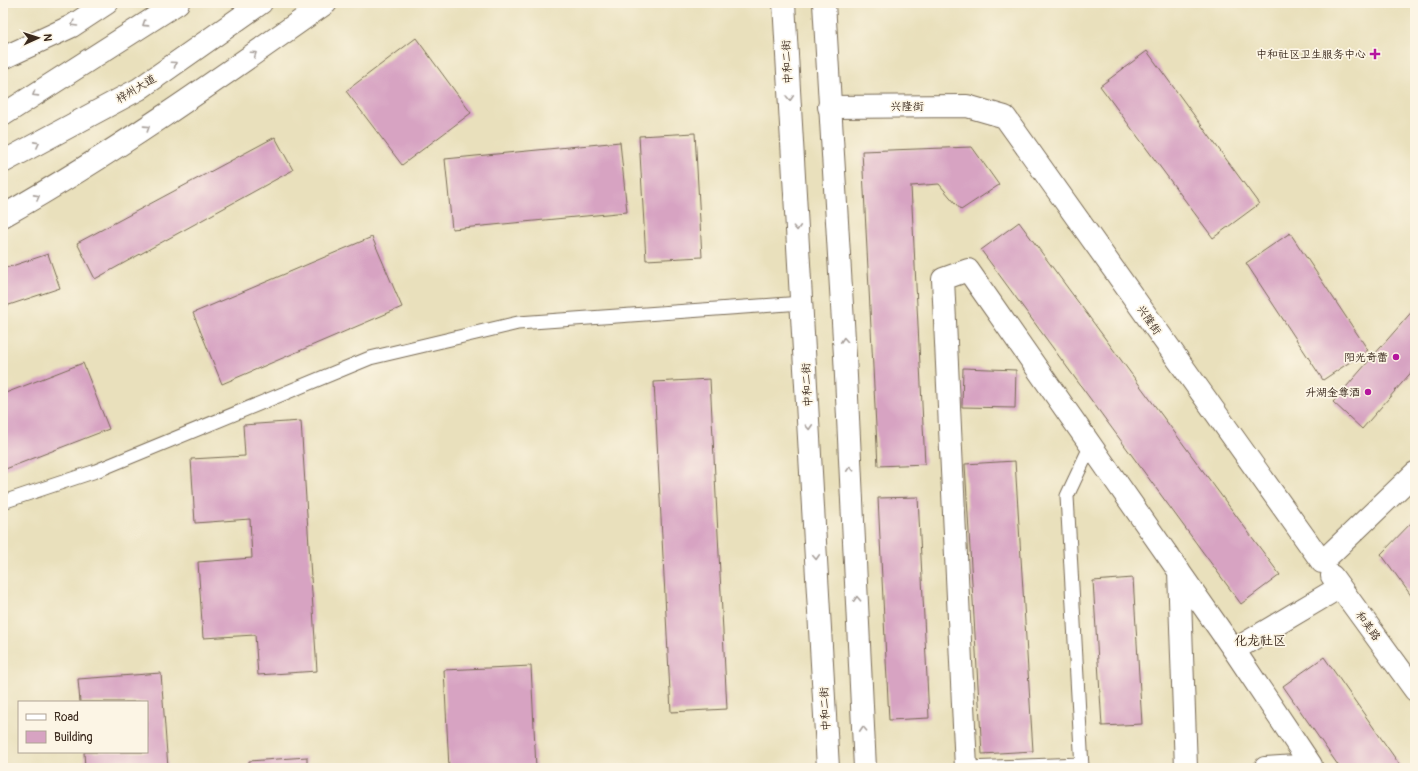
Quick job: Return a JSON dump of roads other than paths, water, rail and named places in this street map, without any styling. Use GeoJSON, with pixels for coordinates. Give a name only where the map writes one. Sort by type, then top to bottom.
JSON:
{"type":"FeatureCollection","features":[{"type":"Feature","properties":{"kind":"main road"},"geometry":{"type":"LineString","coordinates":[[3,58],[72,26],[107,3]]}},
{"type":"Feature","properties":{"kind":"main road"},"geometry":{"type":"LineString","coordinates":[[3,114],[178,3]]}},
{"type":"Feature","properties":{"kind":"main road","name":"梓州大道"},"geometry":{"type":"LineString","coordinates":[[3,162],[139,89],[261,3]]}},
{"type":"Feature","properties":{"kind":"main road"},"geometry":{"type":"LineString","coordinates":[[3,216],[67,180],[186,103],[326,3]]}},
{"type":"Feature","properties":{"kind":"main road","name":"中和二街"},"geometry":{"type":"LineString","coordinates":[[784,3],[828,768]]}},
{"type":"Feature","properties":{"kind":"main road"},"geometry":{"type":"LineString","coordinates":[[824,3],[845,356],[865,768]]}},
{"type":"Feature","properties":{"kind":"main road","name":"兴隆街"},"geometry":{"type":"LineString","coordinates":[[829,107],[967,106],[1005,117],[1322,562]]}},
{"type":"Feature","properties":{"kind":"main road"},"geometry":{"type":"LineString","coordinates":[[966,768],[943,279],[968,270],[1234,650],[1311,765],[1265,768]]}},
{"type":"Feature","properties":{"kind":"main road"},"geometry":{"type":"LineString","coordinates":[[1322,562],[1415,473]]}},
{"type":"Feature","properties":{"kind":"main road","name":"和美路"},"geometry":{"type":"LineString","coordinates":[[1322,562],[1415,690]]}},
{"type":"Feature","properties":{"kind":"main road"},"geometry":{"type":"LineString","coordinates":[[1179,571],[1186,768]]}},
{"type":"Feature","properties":{"kind":"main road"},"geometry":{"type":"LineString","coordinates":[[1234,650],[1340,587]]}},
{"type":"Feature","properties":{"kind":"lane"},"geometry":{"type":"LineString","coordinates":[[3,502],[96,471],[370,358],[518,323],[802,303]]}},
{"type":"Feature","properties":{"kind":"lane"},"geometry":{"type":"LineString","coordinates":[[966,768],[1082,766],[1067,496],[1090,444]]}},
{"type":"Feature","properties":{"kind":"place","name":"中和社区卫生服务中心"},"geometry":{"type":"Point","coordinates":[1375,54]}},
{"type":"Feature","properties":{"kind":"place","name":"阳光奇蕾"},"geometry":{"type":"Point","coordinates":[1396,357]}},
{"type":"Feature","properties":{"kind":"place","name":"升湖金尊酒"},"geometry":{"type":"Point","coordinates":[1368,392]}},
{"type":"Feature","properties":{"kind":"district","name":"化龙社区"},"geometry":{"type":"Point","coordinates":[1260,641]}}]}
